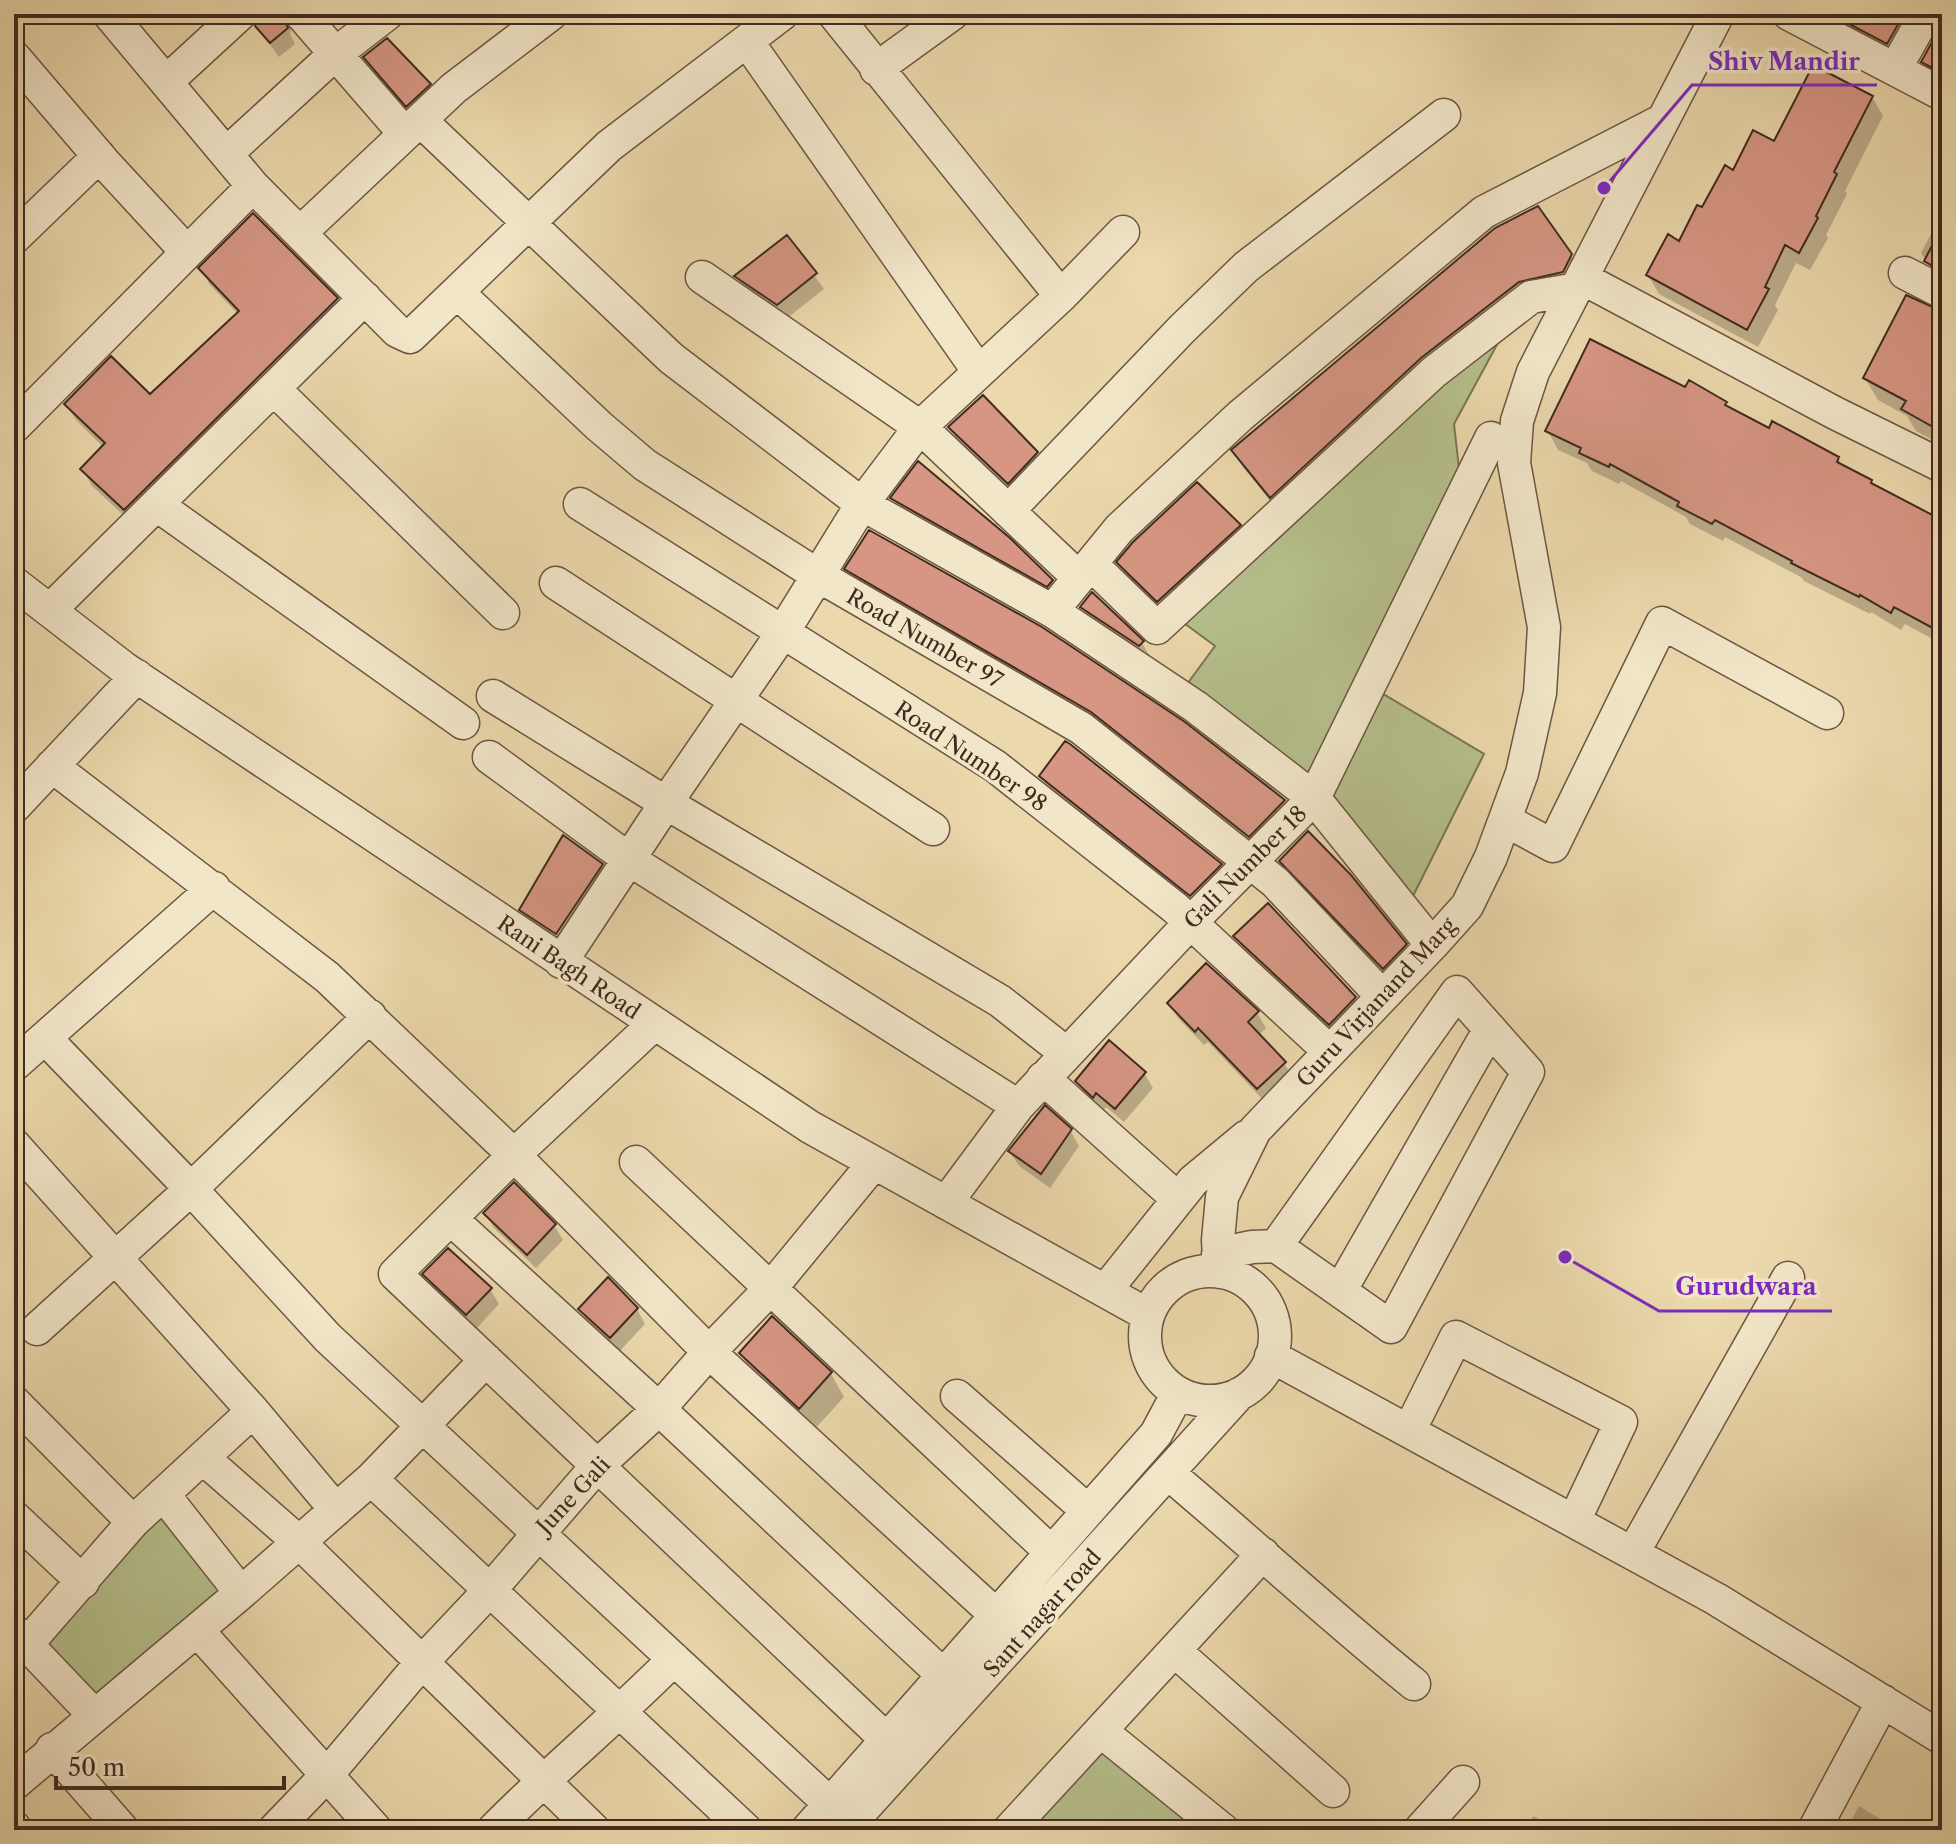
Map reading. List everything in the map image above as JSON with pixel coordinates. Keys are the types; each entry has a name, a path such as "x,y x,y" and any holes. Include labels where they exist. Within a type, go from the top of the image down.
{"street":[{"path":"109,14 253,186 397,331 410,337 609,146 782,14"},
{"path":"166,82 240,14"},
{"path":"301,14 334,55 413,127 527,223 671,358 862,504 1052,611 1196,707 1314,798 1432,945"},
{"path":"226,154 334,55 387,14"},
{"path":"300,233 454,88 551,14"},
{"path":"834,14 1061,296"},
{"path":"876,69 952,14"},
{"name":"Guru Virjanand Marg","path":"1105,1291 1193,1181 1255,1130 1467,906 1491,857 1522,773 1540,693 1544,627 1514,463 1517,421 1533,372 1718,14"},
{"path":"1789,14 1942,94"},
{"path":"1895,69 1926,14"},
{"path":"747,41 979,372"},
{"path":"19,73 187,252"},
{"path":"1008,511 1182,329 1246,267 1444,115"},
{"path":"1052,611 1119,529 1240,416 1484,212 1663,120"},
{"path":"14,238 99,156"},
{"path":"14,427 253,186"},
{"path":"561,962 783,632 862,504 920,427 1061,296 1123,232"},
{"path":"1905,273 1942,292"},
{"path":"702,277 920,427 1008,511 1157,628 1434,372 1531,297 1579,284 1942,466"},
{"name":"Road Number 97","path":"457,292 599,426 645,465 819,576 1081,728 1275,882 1382,996"},
{"path":"50,610 365,298"},
{"path":"274,389 503,613"},
{"name":"Gali Number 18","path":"946,1203 1018,1106 1043,1078 1314,798 1491,438"},
{"name":"Road Number 98","path":"580,504 995,766 1191,922 1329,1051"},
{"path":"157,505 463,723"},
{"name":"Rani Bagh Road","path":"14,583 137,676 810,1127 1148,1315"},
{"path":"556,583 933,829"},
{"path":"1505,820 1553,846 1662,623 1827,713"},
{"path":"14,807 137,676"},
{"path":"493,696 666,803 1000,1001 1066,1053"},
{"path":"489,757 630,860 1018,1106"},
{"path":"52,766 327,977 514,1155 709,1352 996,1615"},
{"path":"14,1065 214,888"},
{"path":"1219,1263 1253,1286 1268,1306 1274,1327 1271,1356 1261,1376 1239,1394 1217,1401 1202,1401 1178,1393 1162,1381 1151,1365 1144,1340 1148,1315 1158,1296 1181,1277 1203,1271 1219,1263 1252,1247 1276,1246 1391,1327 1528,1072 1457,992 1276,1246"},
{"path":"37,1329 191,1189 370,1016"},
{"path":"654,1024 514,1155 395,1274 887,1740"},
{"path":"1340,1291 1490,1029"},
{"path":"45,1038 191,1189 328,1338 674,1659 825,1823"},
{"path":"1043,1078 1178,1199"},
{"name":"Guru Virjanand Marg","path":"1219,1263 1222,1197 1255,1130"},
{"path":"14,1145 253,1411 336,1510"},
{"path":"636,1162 1051,1552"},
{"name":"June Gali","path":"274,1830 326,1776 422,1662 490,1590 597,1466 659,1409 771,1288 874,1163"},
{"path":"451,1219 943,1675"},
{"path":"1633,1553 1788,1278"},
{"path":"1409,1431 1456,1337 1621,1422 1574,1521"},
{"path":"1271,1356 1716,1599 1942,1738"},
{"path":"14,1784 300,1543 371,1479 486,1360"},
{"name":"Sant nagar road","path":"825,1823 887,1740 1156,1434 1178,1393"},
{"name":"Sant nagar road","path":"825,1823 1168,1473 1239,1394"},
{"path":"957,1396 1088,1511"},
{"path":"14,1402 133,1522"},
{"path":"94,1715 20,1637 83,1582 133,1522 253,1411"},
{"path":"203,1458 300,1543 594,1830"},
{"path":"1168,1473 1414,1684"},
{"path":"371,1479 746,1830"},
{"path":"163,1494 241,1593"},
{"path":"14,1517 83,1582"},
{"path":"1009,1830 1263,1554"},
{"path":"197,1630 376,1830"},
{"path":"1175,1651 1333,1791"},
{"path":"493,1830 543,1780 621,1713 674,1659"},
{"path":"1814,1830 1883,1701"},
{"path":"1102,1732 1223,1830"},
{"path":"52,1749 123,1830"},
{"path":"1420,1830 1463,1782"}],"green space":[{"path":"1513,315 1454,424 1463,504 1370,686 1484,754 1406,910 1185,687 1215,646 1173,615"},
{"path":"163,1504 233,1594 98,1709 35,1641"},
{"path":"1103,1745 1200,1830 1030,1830"}],"building":[{"path":"258,14 282,14 288,28 270,43 255,26"},
{"path":"1830,14 1904,14 1887,44"},
{"path":"1942,24 1942,73 1921,62"},
{"path":"387,38 431,84 406,107 363,57"},
{"path":"1813,65 1873,96 1834,172 1837,174 1816,216 1818,218 1799,253 1785,245 1765,287 1769,289 1747,330 1646,275 1668,234 1679,241 1697,205 1702,207 1725,165 1733,170 1753,130 1774,141"},
{"path":"1538,206 1572,254 1563,272 1519,282 1421,358 1270,498 1231,450 1495,228"},
{"path":"253,213 338,298 124,510 80,469 105,443 64,404 111,356 150,394 239,311 198,268"},
{"path":"1942,227 1942,271 1924,261"},
{"path":"787,235 817,273 777,305 734,276"},
{"path":"1906,295 1942,311 1942,432 1901,409 1906,401 1863,378"},
{"path":"1590,339 1685,387 1689,380 1727,402 1725,405 1769,428 1772,421 1839,457 1837,462 1872,480 1871,483 1942,520 1942,633 1894,607 1891,613 1791,563 1715,520 1712,524 1677,506 1679,502 1610,464 1609,467 1579,453 1581,448 1545,431"},
{"path":"983,395 1038,452 1008,484 948,427"},
{"path":"918,461 1010,538 1053,580 1047,587 890,498"},
{"path":"1197,482 1241,525 1157,602 1116,562"},
{"path":"869,530 1042,627 1185,722 1285,800 1249,837 1091,712 844,569"},
{"path":"1092,592 1144,641 1139,646 1080,607"},
{"path":"1065,741 1222,864 1190,896 1039,776"},
{"path":"1308,831 1351,875 1407,944 1383,969 1279,861"},
{"path":"563,835 603,864 556,934 519,910"},
{"path":"1268,903 1356,997 1329,1025 1233,936"},
{"path":"1206,963 1259,1011 1248,1022 1286,1062 1257,1089 1198,1028 1195,1032 1167,1003"},
{"path":"1109,1040 1146,1072 1115,1109 1096,1093 1093,1098 1075,1081"},
{"path":"1045,1105 1072,1129 1041,1174 1008,1151"},
{"path":"514,1182 556,1224 527,1255 483,1213"},
{"path":"448,1248 492,1288 466,1315 422,1274"},
{"path":"608,1277 638,1308 610,1338 578,1309"},
{"path":"772,1316 832,1372 799,1409 739,1353"}],"place":[{"name":"Shiv Mandir","path":"1604,188"},
{"name":"Gurudwara","path":"1565,1257"}]}
